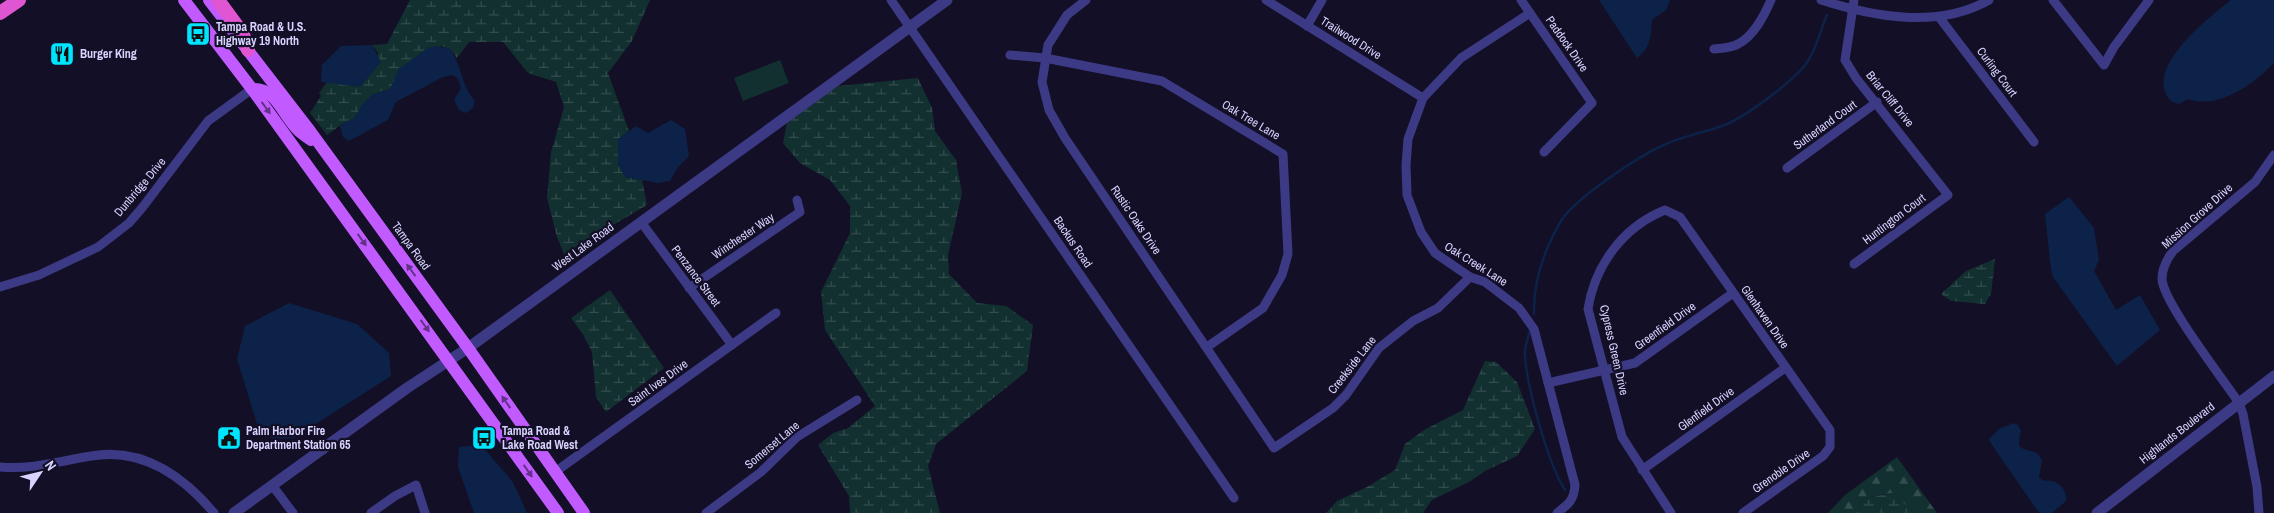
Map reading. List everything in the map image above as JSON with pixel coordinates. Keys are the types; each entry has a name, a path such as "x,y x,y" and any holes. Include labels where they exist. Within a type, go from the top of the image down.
{"highway":[{"path":"0,13 19,0"},
{"path":"218,0 243,34 248,50"}],"main road":[{"path":"184,0 252,89 558,513"},
{"name":"Tampa Road","path":"209,0 324,151 468,348 584,513"},
{"path":"252,89 260,88 273,97 298,130 324,151"}],"street":[{"name":"Backus Road","path":"891,0 1234,498"},
{"name":"West Lake Road","path":"234,513 468,348 947,0"},
{"name":"Rustic Oaks Drive","path":"1086,0 1067,15 1051,37 1042,82 1049,110 1070,146 1274,448"},
{"name":"Trailwood Drive","path":"1266,0 1423,98"},
{"path":"1307,26 1322,0"},
{"name":"Paddock Drive","path":"1521,0 1592,103 1544,152"},
{"path":"1714,50 1737,45 1752,33 1771,0"},
{"path":"1820,0 1853,4 1903,18 1939,17 1974,8 1989,0"},
{"path":"2052,0 2104,65 2114,47 2149,0"},
{"name":"Briar Cliff Drive","path":"1853,4 1845,60 1856,78 1877,102 1948,195"},
{"name":"Oak Creek Lane","path":"1530,13 1461,58 1423,98 1408,139 1407,194 1421,232 1434,253 1470,277 1485,282 1519,308 1534,329 1576,485 1574,498 1570,504 1557,513"},
{"name":"Curling Court","path":"1939,17 2034,142"},
{"path":"1010,55 1046,58"},
{"name":"Oak Tree Lane","path":"1046,58 1162,81 1283,154 1288,254 1282,275 1263,308 1207,347"},
{"name":"Dunbridge Drive","path":"0,287 39,275 98,247 142,208 208,121 252,89"},
{"name":"Sutherland Court","path":"1787,168 1877,102"},
{"name":"Mission Grove Drive","path":"2239,403 2169,300 2163,284 2163,272 2174,251 2254,182 2274,155"},
{"name":"Huntington Court","path":"1854,264 1948,195"},
{"name":"Winchester Way","path":"690,288 800,212 797,200"},
{"name":"Glenhaven Drive","path":"1665,210 1680,217 1830,430 1830,447"},
{"name":"Cypress Green Drive","path":"1665,210 1654,215 1623,237 1610,252 1591,291 1588,309 1622,436 1670,513"},
{"name":"Penzance Street","path":"641,222 732,345"},
{"name":"Creekside Lane","path":"1274,448 1333,408 1346,395 1379,348 1414,321 1438,308 1470,277"},
{"name":"Greenfield Drive","path":"1548,382 1635,363 1733,292"},
{"name":"Saint Ives Drive","path":"555,472 776,313"},
{"name":"Glenfield Drive","path":"1642,470 1785,368"},
{"name":"Highlands Boulevard","path":"2097,513 2274,376"},
{"name":"Somerset Lane","path":"706,513 761,472 797,437 857,400"},
{"path":"2239,403 2258,487 2259,513"},
{"name":"Grenoble Drive","path":"1742,513 1823,456 1830,447"},
{"path":"0,467 20,469 101,455 136,457 178,476 197,492 214,513"},
{"path":"272,485 293,513"},
{"path":"371,513 395,496 416,485 425,513"}],"green space":[{"path":"410,0 650,0 632,41 608,73 629,131 618,139 625,177 642,180 647,205 564,254 557,237 547,198 551,152 564,107 556,82 528,73 503,42 469,42 457,58 450,49 441,46 394,82 390,90 377,93 368,99 354,119 345,122 327,135 310,113 321,96 319,93 327,82 355,80 369,74 373,70 378,53 372,45 387,44"},
{"path":"780,60 789,83 743,101 734,78"},
{"path":"918,78 932,108 935,131 956,160 962,193 948,255 949,274 977,303 1006,306 1033,325 1027,371 936,444 928,466 940,513 850,513 849,496 818,445 833,433 848,428 875,406 825,330 821,292 850,233 850,206 830,180 800,163 783,143 787,123 838,86"},
{"path":"1995,259 1991,294 1985,304 1951,301 1941,294 1966,271"},
{"path":"610,290 664,368 606,412 596,397 592,352 584,336 571,318"},
{"path":"1485,361 1496,362 1517,382 1535,429 1517,456 1432,500 1423,513 1326,513 1337,501 1367,487 1395,470 1405,444 1424,430 1463,410"},
{"path":"1897,457 1937,513 1913,513 1893,493 1863,498 1856,513 1828,513 1845,495"},
{"path":"1894,493 1913,513 1856,513 1863,498"}],"water":[{"path":"1599,0 1670,1 1666,10 1652,20 1648,46 1637,58"},
{"path":"2231,0 2274,0 2274,63 2246,87 2223,98 2211,101 2188,99 2179,104 2172,102 2164,89 2164,76 2171,61 2194,32"},
{"path":"372,45 381,62 360,87 321,82 322,65 341,46"},
{"path":"436,46 450,49 454,55 467,89 475,101 473,108 466,113 459,110 454,100 461,88 458,79 453,75 443,77 396,102 388,120 349,141 343,137 340,126 354,119 368,98 377,93 390,90 398,70 428,48"},
{"path":"671,120 685,129 689,156 678,167 670,181 658,183 625,177 618,164 618,139 636,126 648,133"},
{"path":"2069,197 2094,228 2099,260 2094,271 2116,310 2140,295 2160,330 2117,366 2053,277 2051,270 2045,214"},
{"path":"289,303 357,324 389,353 391,376 294,438 273,439 257,424 237,359 245,326"},
{"path":"2013,423 2018,425 2021,431 2019,445 2023,449 2037,453 2042,460 2039,477 2044,481 2057,483 2065,492 2066,501 2052,513 2040,513 2037,510 1990,442 1989,439 1999,429"},
{"path":"481,445 513,482 527,513 474,513 458,467 459,447"}],"waterway":[{"path":"1534,314 1535,289 1541,266 1555,232 1568,212 1608,179 1653,150 1678,139 1731,122 1767,99 1806,64 1816,46 1827,15"},
{"path":"1530,330 1525,353 1530,386 1545,444 1558,478 1565,490"}],"place":[{"name":"Tampa Road & U.S. Highway 19 North","path":"198,34"},
{"name":"Burger King","path":"62,54"},
{"name":"Palm Harbor Fire Department Station 65","path":"229,438"},
{"name":"Tampa Road & Lake Road West","path":"484,438"}]}
